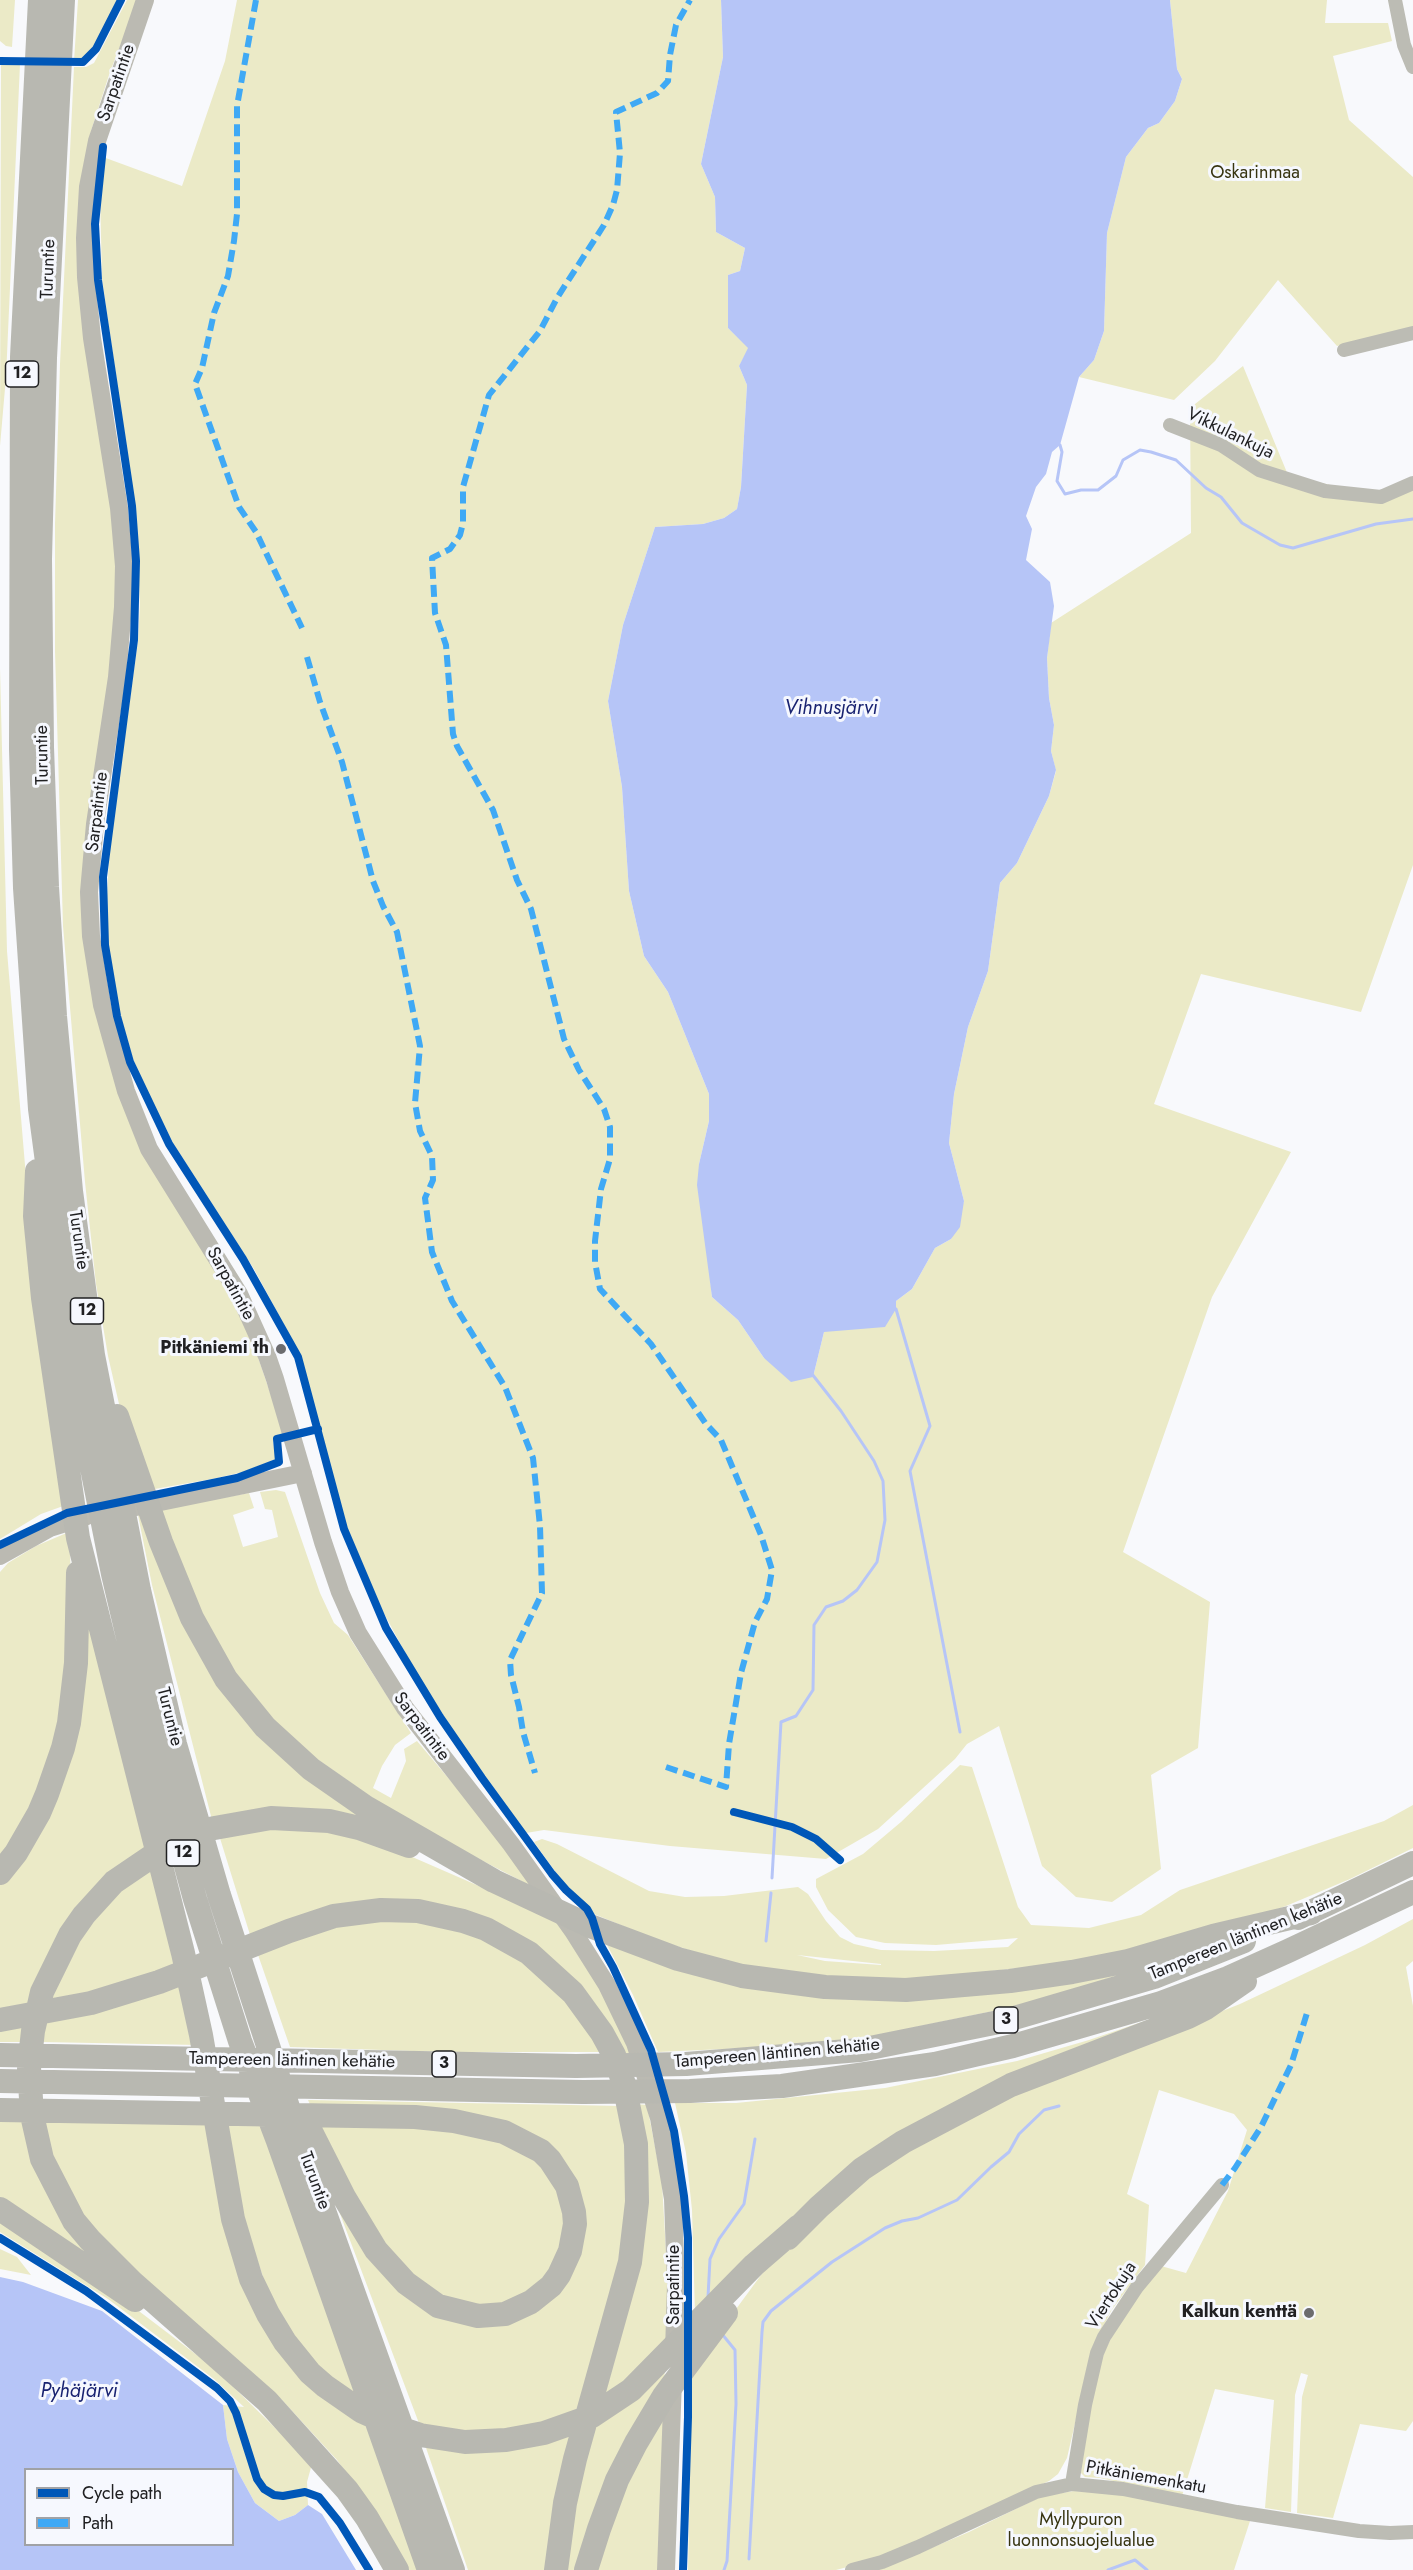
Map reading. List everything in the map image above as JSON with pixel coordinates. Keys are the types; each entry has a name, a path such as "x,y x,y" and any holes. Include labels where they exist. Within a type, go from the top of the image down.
{"highway":[{"name":"Turuntie","path":"40,0 22,357 21,749 25,865 40,1109 89,1453 113,1574 155,1752 195,1899 240,2042 278,2141 429,2570"},
{"name":"Turuntie","path":"63,0 45,358 40,559 42,747 55,1016 71,1191 93,1355 118,1494 175,1744 264,2038 453,2570"},
{"path":"40,1109 36,1241 50,1356 78,1538 183,1953 217,2122 233,2218 243,2258 260,2300 276,2329 310,2373 345,2401 380,2421 420,2435 441,2439 482,2443 559,2430 608,2406 631,2390 799,2226 862,2169 903,2142 1011,2085 1206,2008 1288,1951"},
{"path":"93,1355 168,1561 192,1618 226,1679 244,1702 290,1752 338,1789 494,1881 568,1916 678,1959 742,1976 825,1987 906,1990 1010,1981 1072,1972 1128,1961 1213,1936 1311,1913"},
{"path":"0,1873 28,1833 48,1794 69,1723 78,1632 78,1538"},
{"path":"182,2328 169,2313 111,2262 74,2221 42,2159 29,2093 33,2031 42,1992 84,1915 114,1882 166,1846 228,1824 271,1818 329,1821 388,1838 466,1872 494,1881"},
{"name":"Tampereen läntinen kehätie","path":"0,2055 576,2066 686,2064 860,2050 1004,2021 1154,1977 1311,1913 1413,1863"},
{"name":"Tampereen läntinen kehätie","path":"0,2081 583,2092 690,2091 782,2086 840,2079 935,2064 1002,2049 1161,2003 1228,1978 1413,1892"},
{"path":"8,2019 91,2003 159,1982 270,1938 334,1916 357,1912 418,1911 463,1921 512,1943 549,1970 587,2010 614,2055 631,2111 636,2144 637,2202 635,2230 622,2290 572,2470 556,2570"},
{"path":"0,2110 59,2110 186,2113 335,2115 415,2117 483,2126 504,2132 541,2151 567,2186 574,2212 574,2237 565,2264 551,2286 519,2310 505,2314 478,2316 438,2306 406,2283 376,2250 344,2197 264,2038"},
{"path":"0,2209 101,2278 182,2328 267,2400 317,2456 367,2518 397,2570"},
{"path":"586,2570 617,2480 636,2443 664,2396 757,2267"}],"main road":[{"name":"Sarpatintie","path":"145,0 97,141 88,187 85,238 92,338 119,508 124,566 117,677 90,868 91,936 96,975 108,1034 137,1124 149,1149 239,1294 275,1379 322,1542 358,1633 405,1708 511,1845 573,1931 621,2012 647,2078 667,2160 675,2239 672,2420 666,2570"},
{"path":"0,1556 50,1528 69,1521 303,1473"}],"street":[{"path":"1395,0 1404,45 1413,68"},
{"path":"1344,350 1413,333"},
{"name":"Vikkulankuja","path":"1170,425 1221,446 1258,470 1325,491 1381,497 1413,483"},
{"name":"Viertokuja","path":"1072,2484 1074,2457 1085,2405 1097,2353 1104,2337 1143,2279 1222,2185"},
{"name":"Pitkäniemenkatu","path":"852,2570 882,2562 918,2547 1036,2492 1072,2484 1123,2489 1237,2512 1359,2531 1390,2534 1413,2532"}],"green space":[{"path":"0,0 15,0 12,47 0,41"},
{"path":"78,0 118,0 93,49 85,57 74,61"},
{"path":"127,0 138,0 110,72 91,131 82,188 119,593 87,854 117,1077 249,1331 284,1433 275,1437 273,1442 276,1459 243,1472 149,1490 119,1404 96,1284 63,926 55,651 55,524 60,364 74,67 86,67 94,63"},
{"path":"237,0 721,0 723,57 701,164 715,197 716,232 745,248 740,271 728,275 728,328 749,348 739,366 747,385 741,487 737,509 724,518 703,524 655,527 623,625 608,701 622,787 629,891 644,956 668,992 709,1094 709,1121 699,1164 712,1297 738,1320 764,1358 813,1377 824,1332 896,1301 912,1289 935,1248 951,1239 964,1201 949,1143 954,1094 968,1027 988,971 1000,883 1017,863 1049,796 1056,771 1051,751 1054,725 1049,698 1047,658 1051,623 1191,533 1190,408 1243,366 1288,475 1381,497 1413,483 1413,865 1361,1012 1201,974 1154,1104 1291,1152 1212,1297 1123,1552 1210,1602 1198,1748 1151,1775 1161,1869 1112,1902 1076,1897 1042,1866 999,1726 967,1744 955,1759 878,1829 826,1859 670,1846 544,1830 526,1833 461,1742 417,1675 371,1589 347,1528 301,1356 254,1269 173,1143 144,1085 133,1059 120,1014 108,945 106,913 110,842 138,641 140,605 135,506 102,279 100,193 103,157 182,186 225,61"},
{"name":"Oskarinmaa","path":"1170,0 1327,0 1325,23 1388,23 1392,41 1333,56 1349,120 1413,177 1413,329 1337,346 1278,280 1215,361 1174,400 1079,377 1094,360 1104,331 1107,233 1126,157 1148,128 1159,123 1175,101 1182,79 1177,69"},
{"path":"1,64 20,64 6,377 0,446"},
{"path":"0,668 7,951 26,1177 66,1505 41,1514 0,1539"},
{"path":"276,1490 285,1492 320,1593 334,1623 348,1635 411,1733 395,1745 382,1766 373,1788 391,1798 406,1761 404,1749 417,1741 488,1825 531,1886 404,1820 297,1745 245,1688 204,1622 157,1510 249,1493 254,1508 233,1515 243,1547 278,1537 272,1510 265,1509 260,1492"},
{"path":"147,1513 223,1681 358,1810 356,1816 212,1820 152,1585 138,1515"},
{"path":"69,1532 72,1600 70,1665 51,1770 0,1861 0,1572 8,1563 36,1546"},
{"path":"85,1578 151,1848 116,1872 32,2007 0,2012 0,1885 23,1856 53,1804"},
{"path":"960,1765 972,1767 1018,1907 1031,1925 1089,1928 1141,1915 1180,1890 1384,1821 1413,1805 1413,1848 1350,1879 1286,1906 1232,1925 1116,1958 929,1984 759,1973 652,1938 594,1914 562,1881 534,1842 542,1839 557,1844 649,1891 685,1897 724,1896 798,1887 808,1894 840,1937 854,1944 881,1950 934,1951 1008,1947 1018,1938 936,1945 885,1943 856,1937 828,1910 816,1887 816,1879 863,1854 901,1822","holes":["797,1955 881,1964 825,1961"]},
{"path":"288,1826 371,1839 557,1920 595,1980 631,2053 617,2053 585,1999 436,1909 251,1938 219,1835"},
{"path":"155,1864 182,1967 48,2004 71,1949 125,1884"},
{"path":"360,1919 452,1924 514,1952 568,1998 603,2052 444,2052 290,2047 257,1952"},
{"path":"1413,1919 1413,1961 1406,1967 1413,2006 1413,2421 1406,2431 1360,2424 1333,2518 1297,2513 1302,2397 1308,2375 1301,2373 1295,2395 1291,2512 1265,2508 1274,2400 1215,2389 1182,2496 1100,2478 1085,2477 1079,2471 1079,2460 1102,2357 1119,2321 1161,2266 1186,2273 1228,2191 1247,2130 1234,2114 1159,2090 1127,2194 1149,2205 1145,2265 1111,2311 1092,2350 1067,2458 1058,2474 1049,2481 881,2558 836,2570 688,2570 692,2369 764,2271 823,2209 963,2114 1240,2004 1365,1945"},
{"path":"604,1939 803,1991 1199,1949 1032,2003 873,2036 791,2046 658,2052 633,1995"},
{"path":"186,1981 198,2045 41,2042 45,2019"},
{"path":"1203,2001 945,2107 695,2314 692,2210 686,2153 675,2103 736,2103 885,2088 1017,2061 1089,2040"},
{"path":"29,2025 25,2042 0,2042 0,2028"},
{"path":"308,2100 622,2106 629,2226 578,2414 486,2435 420,2426 322,2166 389,2275 492,2325 574,2266 550,2148 311,2107"},
{"path":"635,2104 647,2105 662,2183 668,2286 667,2345 596,2406 628,2296"},
{"path":"0,2116 29,2118 105,2264 0,2203"},
{"path":"41,2117 213,2120 254,2304 365,2420 417,2570 408,2570 382,2524 337,2460 282,2400 158,2293 90,2227 58,2174"},
{"path":"226,2121 260,2121 357,2400 296,2346 270,2298 242,2214"},
{"path":"318,2122 447,2127 486,2134 544,2163 560,2187 568,2239 548,2280 500,2307 453,2304 404,2270 363,2212"},
{"path":"0,2216 119,2296 214,2368 312,2464 307,2482 308,2505 295,2515 279,2521 255,2503 238,2472 227,2439 223,2405 244,2407 214,2379 108,2299 0,2232"},
{"path":"0,2249 17,2257 31,2275 0,2269"},
{"path":"665,2368 664,2384 577,2570 562,2570 590,2424"},
{"path":"665,2408 659,2570 593,2570 604,2533"},
{"path":"575,2432 550,2570 468,2570 424,2442"},
{"name":"Myllypuron luonnonsuojelualue","path":"1074,2491 1114,2493 1250,2521 1234,2570 873,2570 886,2567 969,2532 1042,2496"}],"water":[{"name":"Vihnusjärvi","path":"721,0 1170,0 1177,69 1182,79 1175,101 1159,123 1148,128 1126,157 1107,233 1104,331 1094,360 1079,377 1060,445 1052,452 1046,474 1036,487 1026,516 1032,529 1026,560 1050,582 1054,606 1047,658 1049,698 1054,725 1051,751 1056,770 1049,796 1017,863 1000,883 988,971 968,1027 954,1094 949,1143 964,1201 960,1227 951,1239 935,1248 912,1289 896,1301 896,1309 885,1327 824,1332 813,1377 791,1382 764,1358 738,1320 712,1297 697,1185 699,1164 709,1121 709,1094 668,992 644,956 629,891 622,787 608,701 623,625 655,527 703,524 724,518 737,509 741,487 747,385 739,366 748,348 728,328 728,275 740,271 745,248 716,232 715,197 701,164 723,57"},
{"name":"Pyhäjärvi","path":"0,2277 23,2282 102,2311 223,2405 227,2439 238,2472 255,2503 279,2521 295,2515 308,2505 322,2514 356,2570 0,2570"}],"waterway":[{"path":"1060,445 1062,452 1057,481 1065,494 1081,490 1098,490 1116,476 1123,460 1140,450 1151,452 1176,460 1206,488 1221,497 1242,523 1280,545 1293,548 1376,524 1413,519"},
{"path":"896,1309 930,1426 910,1471 960,1732"},
{"path":"772,1878 781,1722 796,1716 813,1690 814,1625 826,1607 843,1601 857,1590 877,1562 885,1520 883,1481 874,1461 841,1411 812,1374"},
{"path":"766,1941 771,1893"},
{"path":"749,2559 763,2322 771,2311 832,2262 885,2228 918,2218 957,2200 1009,2152 1019,2134 1044,2110 1059,2106"},
{"path":"708,2297 710,2259 719,2239 744,2204 755,2139"},
{"path":"722,2334 735,2350 736,2404 727,2561 724,2570"},
{"path":"1108,2570 1135,2560 1147,2570"}],"marked path":[{"path":"256,0 237,106 237,214 234,241 228,276 214,313 202,368 195,384 239,507 256,532 302,628"},
{"path":"666,1767 726,1787 729,1744 741,1673 755,1622 767,1599 772,1570 761,1535 721,1440 706,1424 651,1344 600,1289 595,1262 595,1241 601,1189 610,1159 610,1127 604,1109 579,1070 564,1039 531,909 517,880 493,810 457,746 453,734 446,645 435,613 432,558 450,549 460,535 463,523 463,487 489,395 540,331 557,298 604,225 613,205 617,190 620,153 616,112 657,93 668,81 676,25 690,0"},
{"path":"307,657 320,702 342,762 373,881 397,932 420,1046 415,1103 420,1131 432,1156 433,1180 425,1198 432,1252 452,1301 505,1387 533,1458 540,1526 542,1593 510,1660 523,1732 535,1773"},
{"path":"1222,2185 1261,2127 1291,2065 1307,2013"}],"cycle path":[{"path":"0,61 83,62 96,49 121,0"},
{"path":"103,147 95,224 98,280 132,506 136,561 134,640 103,877 105,945 117,1016 130,1062 169,1144 243,1259 298,1357 344,1529 386,1628 440,1717 482,1778 552,1874 587,1909 600,1944 651,2050 674,2131 688,2238 688,2417 683,2570"},
{"path":"0,1545 67,1513 237,1478 279,1462 277,1439 318,1429"},
{"path":"734,1812 792,1827 816,1839 840,1860"},
{"path":"0,2238 86,2291 217,2388 230,2401 236,2413 257,2479 264,2489 274,2495 283,2496 305,2492 319,2497 340,2523 369,2570"}],"place":[{"name":"Pitkäniemi th","path":"281,1349"},
{"name":"Kalkun kenttä","path":"1309,2313"}]}
